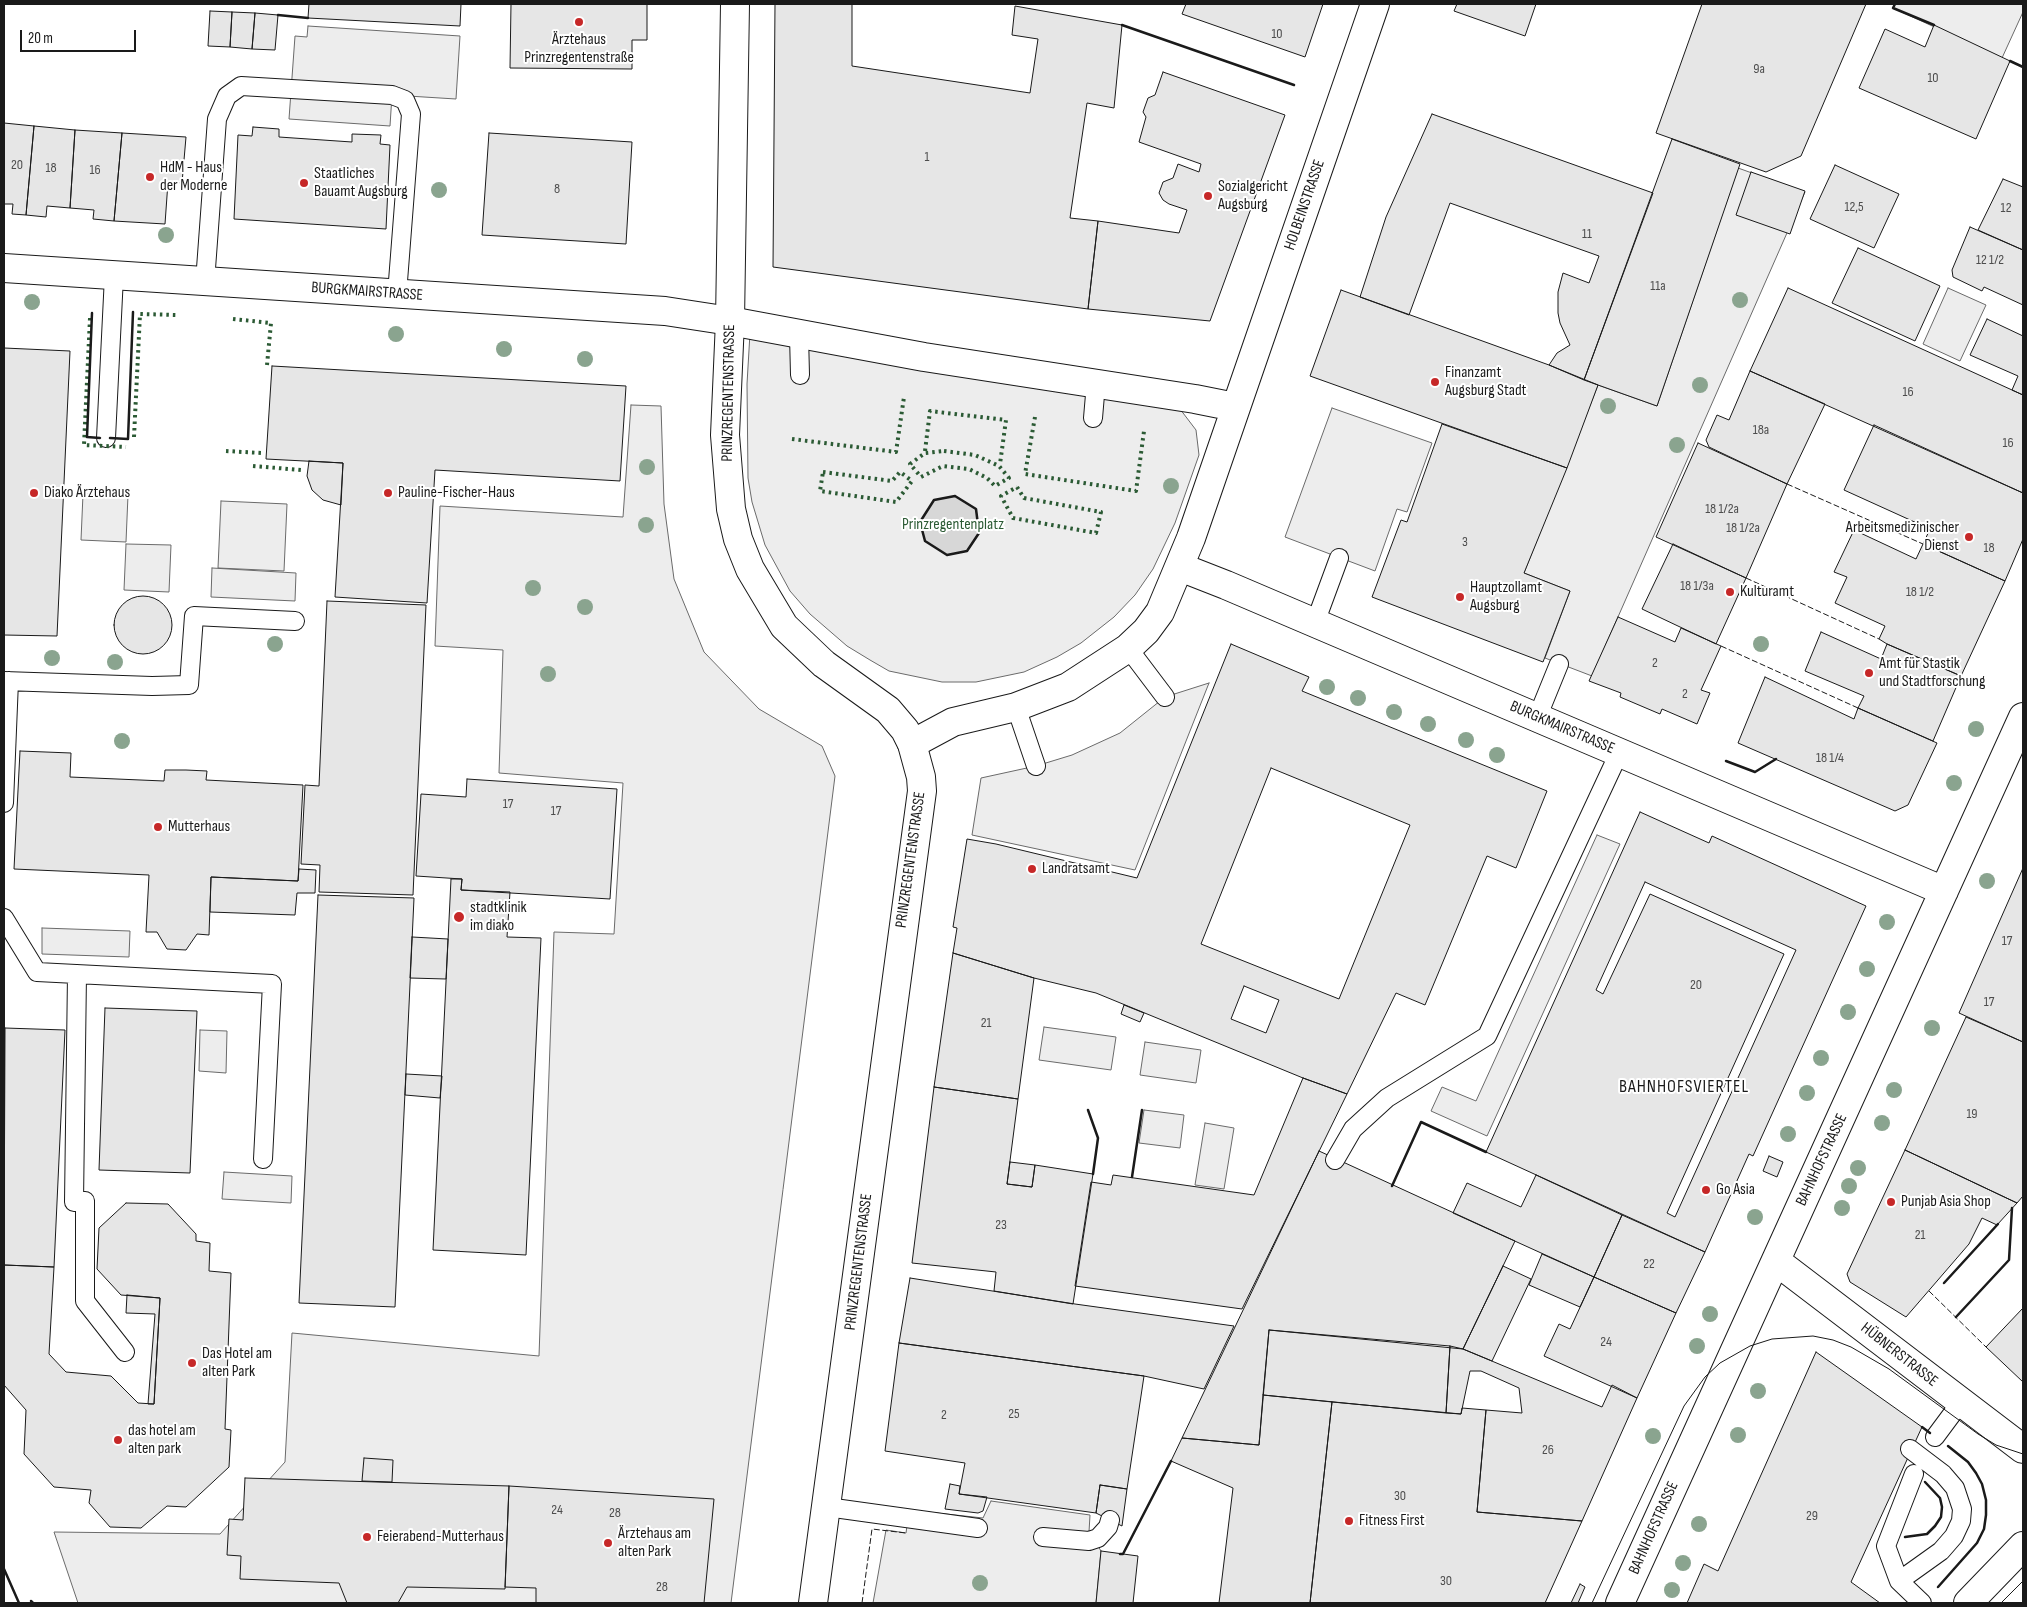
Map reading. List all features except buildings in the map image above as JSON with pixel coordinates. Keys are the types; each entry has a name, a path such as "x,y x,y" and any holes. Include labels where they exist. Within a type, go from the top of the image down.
{"street":[{"name":"PRINZREGENTENSTRASSE","path":"735,4 730,321 725,435 731,509 738,539 750,569 784,626 824,664 888,710 905,730 912,744 921,777 922,791 897,963 813,1603"},
{"name":"HOLBEINSTRASSE","path":"1235,407 1375,4"},
{"name":"BURGKMAIRSTRASSE","path":"4,268 665,311 730,321"},
{"path":"730,321 924,357 1096,383 1235,407 1180,567 1160,612 1146,631 1128,648 1068,687 1016,707 953,722 912,744"},
{"name":"BURGKMAIRSTRASSE","path":"1180,567 1944,891"},
{"name":"BAHNHOFSTRASSE","path":"1620,1603 2023,716"},
{"name":"HÜBNERSTRASSE","path":"1776,1261 2023,1449"},
{"path":"1968,1603 2023,1546"}],"lane":[{"path":"205,282 217,119 227,96 241,86 392,95 405,100 411,114 398,294"},
{"path":"106,438 114,276"},
{"path":"799,334 800,375"},
{"path":"1093,418 1096,383"},
{"path":"1315,623 1339,558"},
{"path":"4,803 6,681 152,686 189,685 194,616 295,621"},
{"path":"1128,648 1165,698"},
{"path":"1537,718 1559,664"},
{"path":"1016,707 1036,766"},
{"path":"1336,1160 1353,1128 1387,1098 1487,1036 1619,752"},
{"path":"4,918 37,972 272,984 263,1159"},
{"path":"77,974 74,1202 85,1201 85,1301 125,1352"},
{"path":"1935,1437 1961,1402"},
{"path":"1899,1581 1941,1551 1954,1536 1961,1521 1962,1509 1955,1488 1943,1474 1910,1449"},
{"path":"1914,1474 1886,1546 1899,1581 1922,1603"},
{"path":"827,1507 978,1528"},
{"path":"1043,1537 1089,1541 1098,1538 1108,1527 1110,1520"}],"shaded area":[{"path":"1895,4 2023,4 2023,12 2002,58 1893,8"},
{"path":"308,26 460,36 456,99 392,95 390,126 289,119 295,36 307,37"},
{"path":"1738,168 1805,192 1592,676 1545,658 1570,591 1524,573 1598,385 1657,406"},
{"path":"1948,288 1986,305 1960,361 1923,344"},
{"name":"Prinzregentenplatz","path":"750,333 1180,409 1196,430 1199,455 1175,523 1153,569 1135,595 1114,617 1081,643 1057,657 1024,672 976,682 942,682 889,671 870,660 847,646 810,614 790,591 765,545 752,502 748,478 747,384"},
{"path":"631,405 661,406 664,504 674,579 704,652 759,709 822,746 835,776 731,1603 78,1603 54,1532 220,1534 285,1462 292,1333 539,1356 554,932 614,934 623,783 499,773 503,650 435,646 440,506 623,517"},
{"path":"1332,408 1432,443 1407,512 1397,509 1375,571 1285,537"},
{"path":"83,494 128,495 126,542 81,540"},
{"path":"955,496 976,509 979,533 967,551 947,555 925,541 920,522 934,500"},
{"path":"221,501 287,504 284,571 218,568"},
{"path":"126,544 171,545 169,592 124,590"},
{"path":"212,568 296,573 295,601 211,597"},
{"path":"1209,683 1135,870 972,835 981,778 1036,766 1072,755 1120,733 1165,697"},
{"path":"1597,835 1620,844 1487,1136 1431,1111 1442,1087 1476,1101"},
{"path":"42,928 130,931 129,957 42,954"},
{"path":"1044,1027 1116,1037 1111,1070 1039,1060"},
{"path":"200,1030 227,1031 226,1073 199,1071"},
{"path":"1145,1042 1201,1050 1196,1083 1140,1075"},
{"path":"1144,1110 1184,1115 1180,1148 1139,1143"},
{"path":"1205,1123 1234,1128 1224,1189 1195,1185"},
{"path":"224,1172 292,1176 291,1203 222,1199"},
{"path":"991,1501 1090,1515 1089,1532 1101,1551 1096,1603 873,1603 886,1530 906,1533 909,1510 983,1518"}],"tram line":[{"path":"1592,1603 1684,1406 1705,1377 1720,1363 1750,1346 1772,1339 1813,1336 1833,1340 1851,1347 1889,1369 1978,1434 1996,1445 2023,1454"},
{"path":"2001,1603 2023,1581"}],"hedge":[{"path":"134,437 140,314 177,315"},
{"path":"90,318 84,445 126,447"},
{"path":"233,319 271,323 267,365"},
{"path":"792,439 896,452 904,397"},
{"path":"925,451 930,411 1006,420 1000,464"},
{"path":"1035,417 1025,474 1136,491 1144,431"},
{"path":"226,451 261,453"},
{"path":"944,451 975,455 999,466 1009,478 995,486 987,478 969,469 943,466 921,477 910,464 925,453 944,451"},
{"path":"253,466 301,470"},
{"path":"823,472 892,481 900,472 912,481 896,502 820,491 823,472"},
{"path":"1017,487 1024,498 1101,512 1096,533 1013,518 1001,496 1017,487"}],"fence":[{"path":"1787,484 1923,544"},
{"path":"1746,578 1879,639"},
{"path":"1721,646 1858,708"},
{"path":"1929,1291 1986,1347"},
{"path":"862,1603 872,1529 906,1533"}],"wall":[{"path":"1895,4 1893,8 1934,25"},
{"path":"278,15 308,18"},
{"path":"1122,25 1294,85"},
{"path":"2010,61 2023,67"},
{"path":"110,438 128,439 133,312"},
{"path":"92,313 87,437 100,438"},
{"path":"955,496 976,509 979,533 967,551 947,555 925,541 920,522 934,500 955,496"},
{"path":"951,521 955,525 951,529 947,525 951,521"},
{"path":"1726,761 1755,772 1776,759"},
{"path":"1088,1110 1098,1138 1093,1174"},
{"path":"1132,1177 1142,1110"},
{"path":"1392,1186 1421,1122 1486,1152"},
{"path":"1956,1317 2009,1260 2012,1208"},
{"path":"1944,1283 1998,1224"},
{"path":"1922,1427 1930,1433"},
{"path":"1938,1587 1977,1543 1984,1529 1986,1515 1986,1500 1982,1484 1976,1473 1968,1462 1948,1446"},
{"path":"1120,1554 1123,1554 1171,1461"},
{"path":"1905,1537 1927,1534 1941,1517 1942,1507 1940,1498 1925,1482"},
{"path":"4,1569 19,1603"}],"place":[{"name":"Ärztehaus Prinzregentenstraße","path":"579,22"},
{"name":"HdM - Haus der Moderne","path":"150,177"},
{"name":"Staatliches Bauamt Augsburg","path":"304,183"},
{"name":"Sozialgericht Augsburg","path":"1208,196"},
{"name":"Finanzamt Augsburg Stadt","path":"1435,382"},
{"name":"Diako Ärztehaus","path":"34,493"},
{"name":"Pauline-Fischer-Haus","path":"388,493"},
{"name":"Arbeitsmedizinischer Dienst","path":"1969,537"},
{"name":"Kulturamt","path":"1730,592"},
{"name":"Hauptzollamt Augsburg","path":"1460,597"},
{"name":"Amt für Stastik und Stadtforschung","path":"1869,673"},
{"name":"Mutterhaus","path":"158,827"},
{"name":"Landratsamt","path":"1032,869"},
{"name":"stadtklinik im diako","path":"459,917"},
{"name":"Go Asia","path":"1706,1190"},
{"name":"Punjab Asia Shop","path":"1891,1202"},
{"name":"Das Hotel am alten Park","path":"192,1363"},
{"name":"das hotel am alten park","path":"118,1440"},
{"name":"Fitness First","path":"1349,1521"},
{"name":"Feierabend-Mutterhaus","path":"367,1537"},
{"name":"Ärztehaus am alten Park","path":"608,1543"}],"district":[{"name":"BAHNHOFSVIERTEL","path":"1684,1087"}]}
